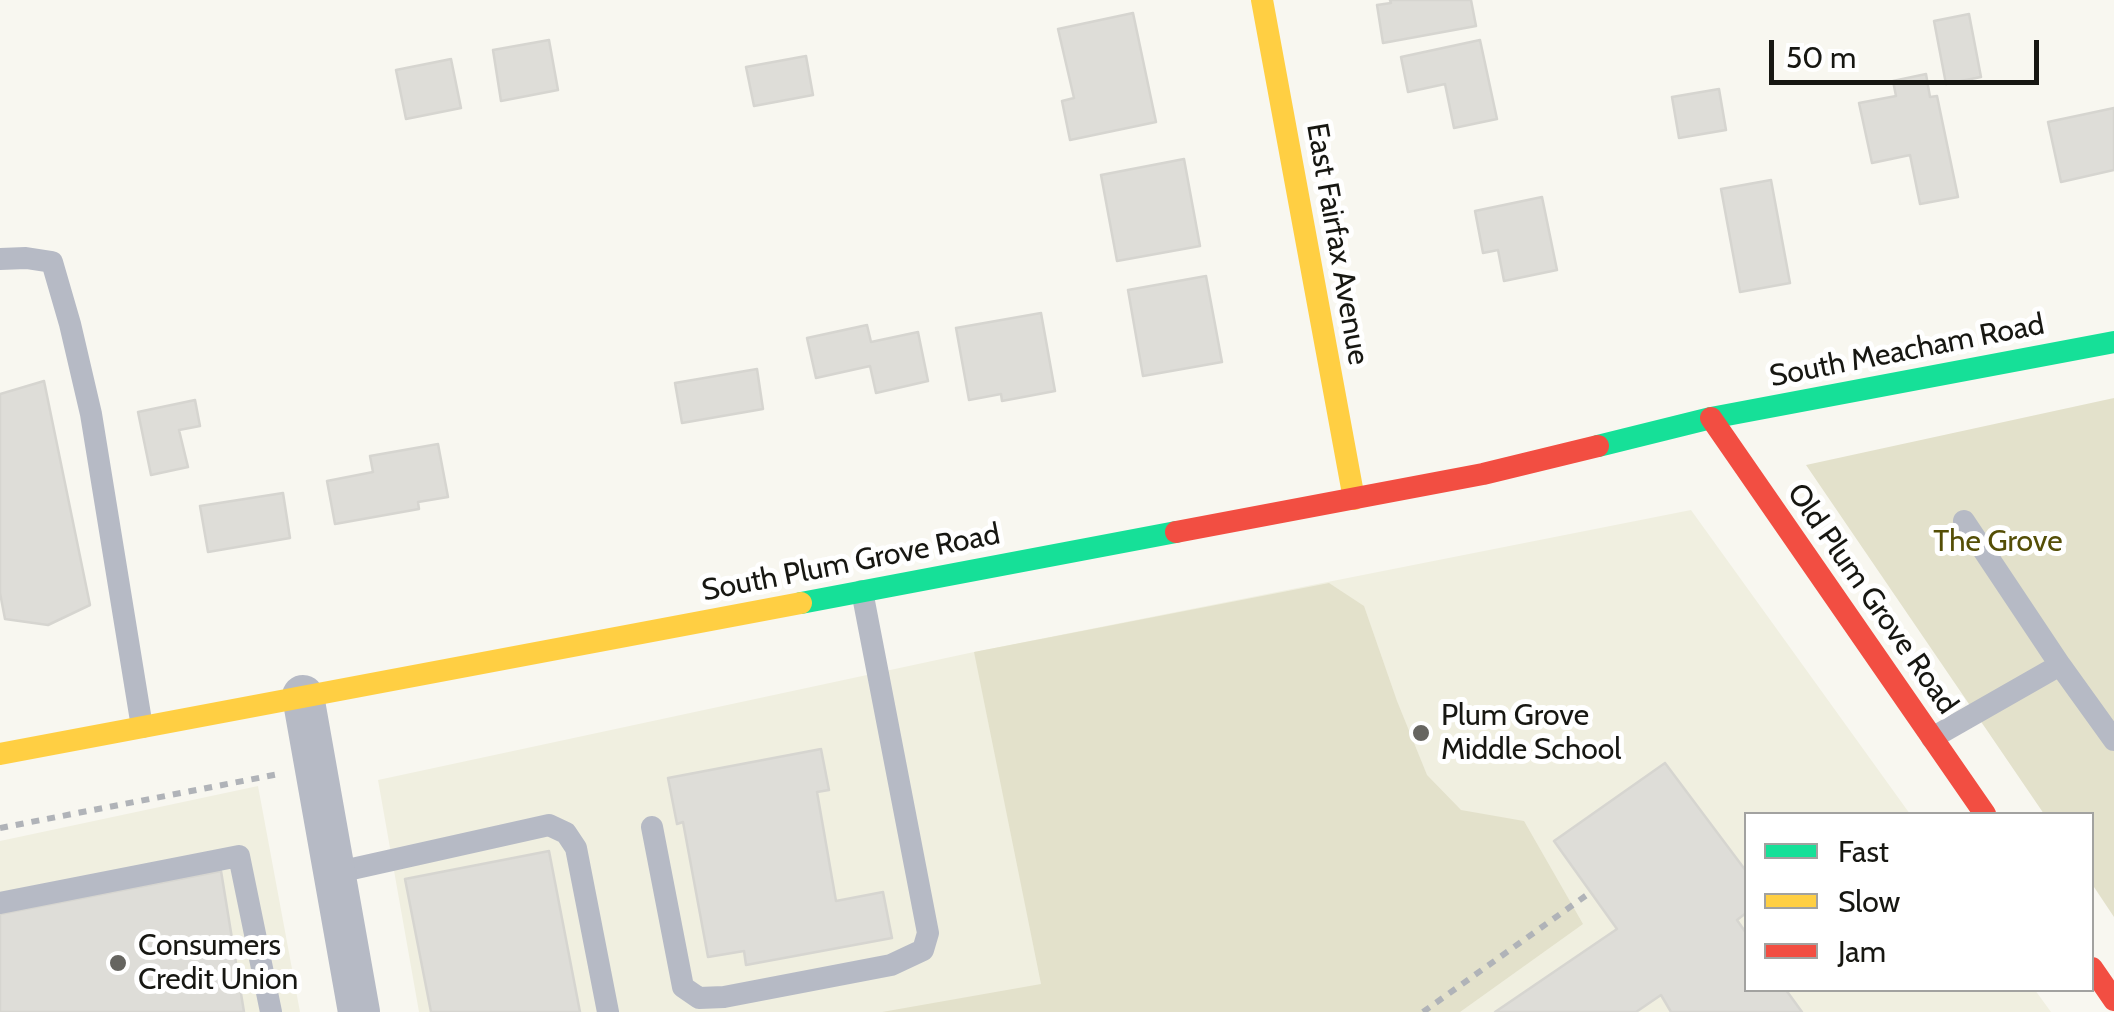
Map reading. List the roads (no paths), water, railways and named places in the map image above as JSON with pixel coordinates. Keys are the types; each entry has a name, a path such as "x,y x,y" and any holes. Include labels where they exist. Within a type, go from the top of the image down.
{"main road":[{"name":"East Fairfax Avenue","path":"1262,0 1354,498"},
{"name":"South Meacham Road","path":"1710,418 2114,342"},
{"name":"South Plum Grove Road","path":"0,754 1483,474 1710,418"},
{"name":"Old Plum Grove Road","path":"1710,418 1984,812"},
{"path":"2094,971 2114,1000"}],"street":[{"path":"304,696 359,1012"}],"lane":[{"path":"0,259 52,262 91,414 142,727"},
{"path":"1964,520 2114,740"},
{"path":"652,827 683,987 699,998 724,997 891,965 922,950 928,933 862,591"},
{"path":"1932,738 2060,664"},
{"path":"334,874 549,825 566,833 576,848 608,1012"},
{"path":"0,903 240,856 271,1012"}],"place":[{"name":"Plum Grove Middle School","path":"1421,733"},
{"name":"Consumers Credit Union","path":"118,963"}],"park label":[{"name":"The Grove","path":"1998,542"}]}
